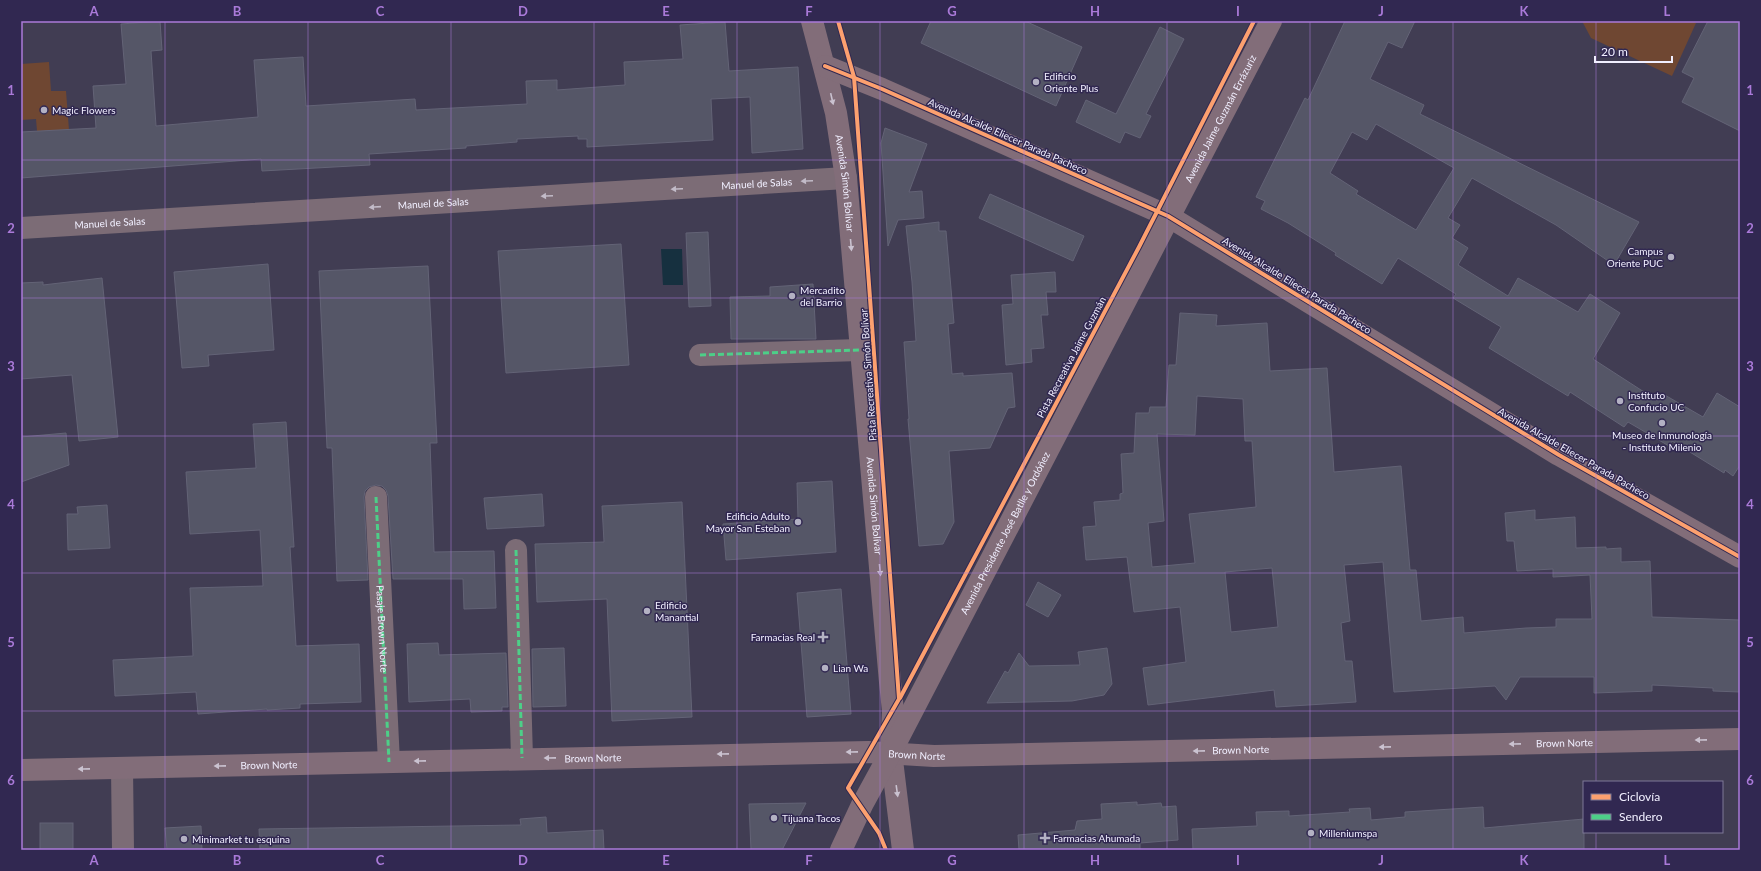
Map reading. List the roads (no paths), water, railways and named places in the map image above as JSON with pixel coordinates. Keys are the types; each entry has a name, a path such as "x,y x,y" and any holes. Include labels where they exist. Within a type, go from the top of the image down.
{"street":[{"name":"Avenida Simón Bolívar","path":"812,21 825,66 836,113 846,178 893,711 892,752 903,850"},
{"name":"Avenida Jaime Guzmán Errázuriz","path":"1168,216 1271,21"},
{"name":"Avenida Alcalde Eliecer Parada Pacheco","path":"825,66 882,89 1168,216 1559,455 1740,558"},
{"name":"Manuel de Salas","path":"21,228 846,178"},
{"name":"Avenida Presidente José Batlle y Ordóñez","path":"841,850 862,805 892,752 1168,216"},
{"path":"700,354 860,350"},
{"name":"Pasaje Brown Norte","path":"376,497 389,762"},
{"path":"516,550 522,758"},
{"name":"Brown Norte","path":"21,770 522,758 892,752 934,756 1740,739"},
{"path":"122,768 123,850"}],"water":[{"path":"661,249 682,249 683,285 663,285"}],"place":[{"name":"Edificio Oriente Plus","path":"1036,82"},
{"name":"Magic Flowers","path":"44,110"},
{"name":"Campus Oriente PUC","path":"1671,257"},
{"name":"Mercadito del Barrio","path":"792,296"},
{"name":"Instituto Confucio UC","path":"1620,401"},
{"name":"Museo de Inmunología - Instituto Milenio","path":"1662,423"},
{"name":"Edificio Adulto Mayor San Esteban","path":"798,522"},
{"name":"Edificio Manantial","path":"647,611"},
{"name":"Farmacias Real","path":"823,637"},
{"name":"Lian Wa","path":"825,668"},
{"name":"Tijuana Tacos","path":"774,818"},
{"name":"Milleniumspa","path":"1311,833"},
{"name":"Farmacias Ahumada","path":"1045,838"},
{"name":"Minimarket tu esquina","path":"184,839"}]}
